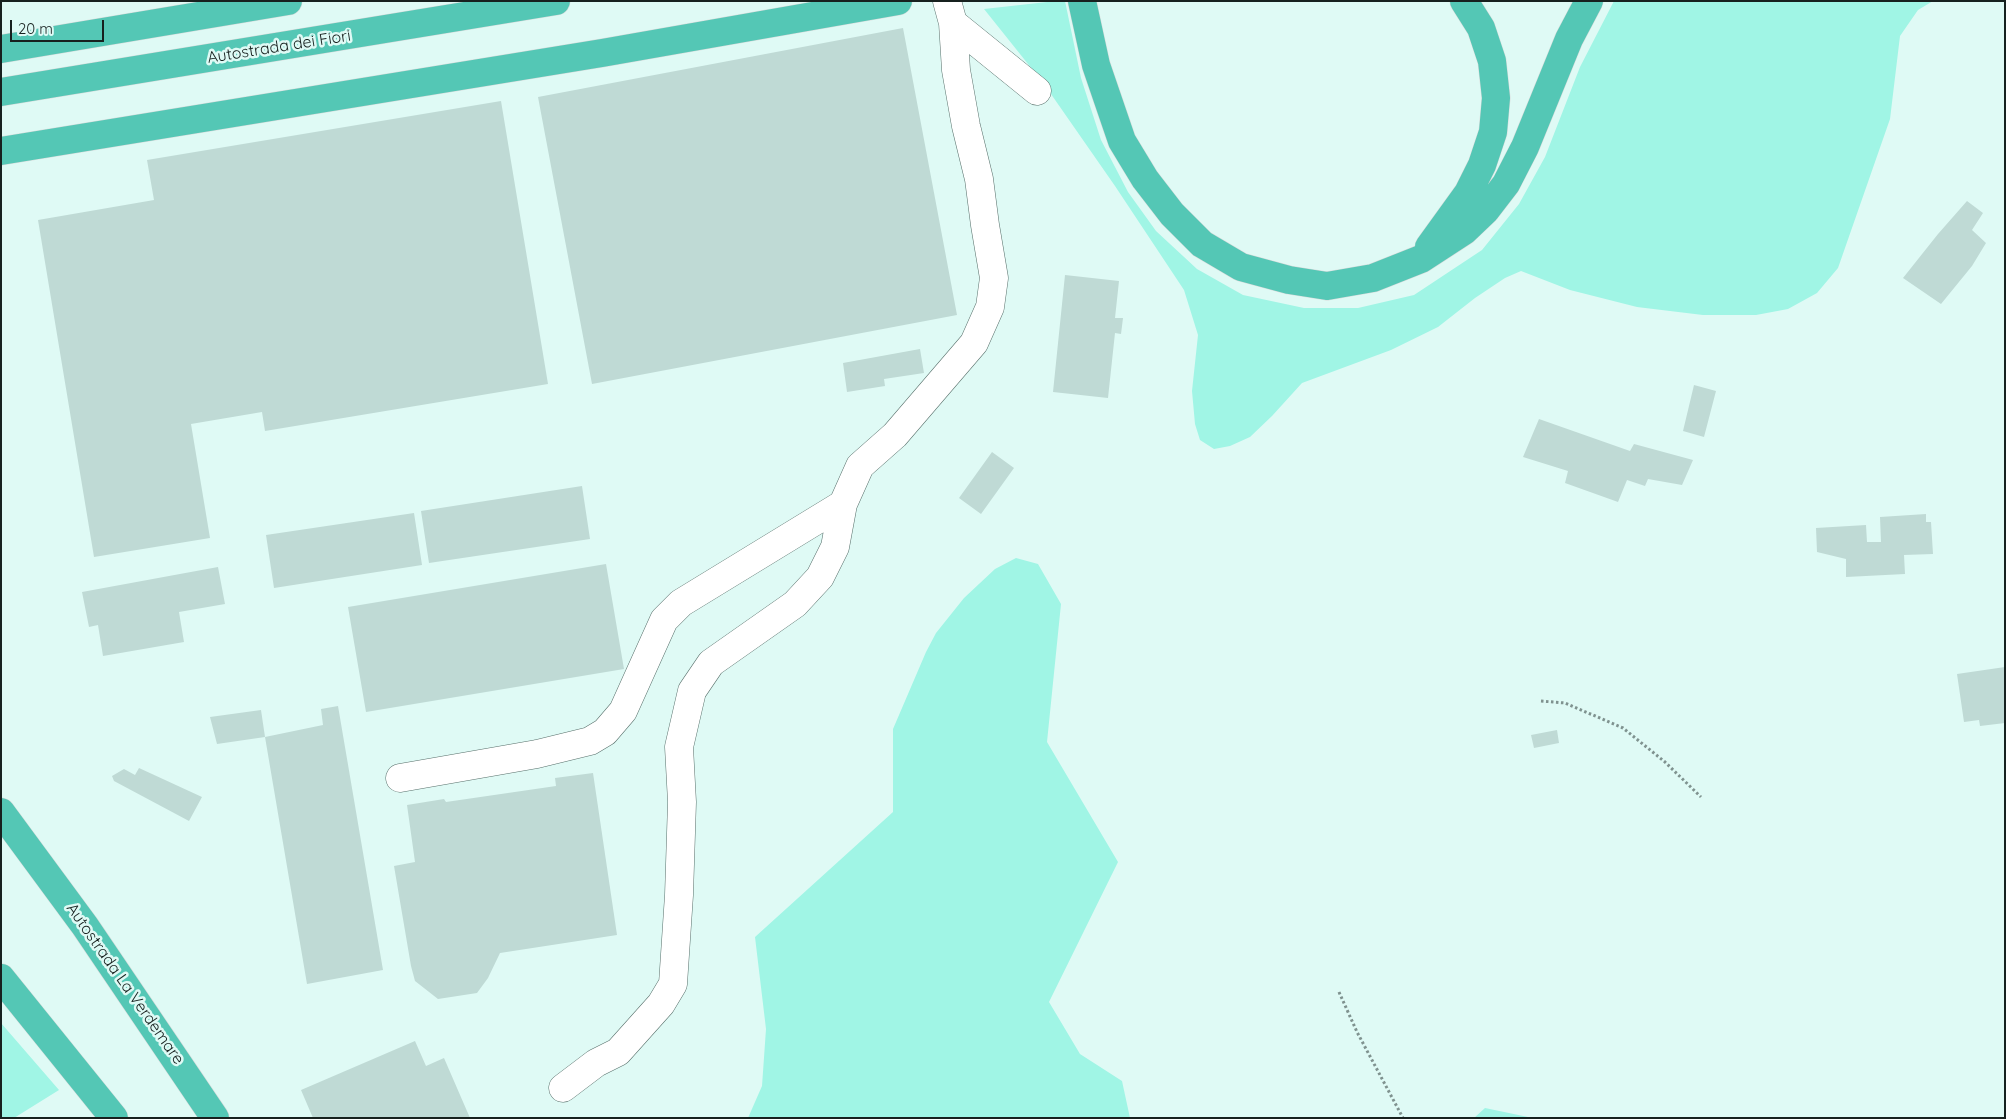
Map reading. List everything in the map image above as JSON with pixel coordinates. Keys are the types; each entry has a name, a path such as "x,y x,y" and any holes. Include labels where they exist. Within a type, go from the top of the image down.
{"highway":[{"path":"1,49 288,1"},
{"name":"Autostrada dei Fiori","path":"1,92 556,1"},
{"path":"1,151 602,53 898,1"},
{"path":"1082,1 1096,65 1122,141 1150,186 1172,214 1202,244 1241,267 1289,280 1327,286 1372,278 1421,259 1464,232 1486,210 1506,184 1525,147 1569,39 1590,1"},
{"path":"1421,259 1468,193 1482,165 1493,132 1496,98 1492,61 1481,28 1464,1"},
{"path":"1,812 31,853"},
{"path":"1,824 31,853"},
{"name":"Autostrada La Verdemare","path":"31,853 85,926 194,1084 215,1118"},
{"path":"1,978 114,1118"}],"street":[{"path":"950,12 1037,91"},
{"path":"563,1088 596,1064 618,1052 661,1004 673,984 680,885 682,802 680,747 692,691 711,663 795,604 820,577 834,547 843,504 860,466 895,435 974,343 990,307 994,278 979,179 966,126 956,70 950,12"},
{"path":"400,778 537,754 590,741 605,732 623,711 664,620 709,585 843,504"},
{"path":"194,1084 198,1118"}],"path":[{"path":"1541,701 1565,703 1623,728 1665,762 1701,797"},
{"path":"1339,992 1357,1032 1403,1118"}],"green space":[{"path":"1065,1 1081,78 1101,140 1128,192 1156,231 1197,269 1243,295 1304,308 1358,308 1414,295 1482,250 1519,204 1545,157 1580,67 1614,1 1933,1 1918,10 1900,36 1890,119 1838,268 1817,293 1788,309 1756,315 1703,315 1637,307 1570,290 1521,271 1505,278 1475,298 1438,327 1391,350 1302,383 1250,437 1230,446 1214,449 1200,440 1195,424 1192,391 1198,335 1184,290 1044,84 984,9"},
{"path":"1016,558 1038,564 1061,604 1047,742 1118,862 1049,1002 1080,1054 1122,1081 1130,1118 748,1118 762,1086 766,1029 755,937 893,812 893,729 926,652 936,633 964,598 995,569"},
{"path":"1,1023 59,1090 14,1118 1,1118"},
{"path":"1485,1108 1528,1117 1530,1118 1474,1118"}],"building":[{"path":"903,28 957,315 592,384 538,97"},
{"path":"501,101 548,384 265,431 262,412 191,424 210,538 94,557 38,220 154,200 147,160"},
{"path":"1967,201 1983,213 1972,230 1986,243 1972,266 1941,304 1903,278"},
{"path":"1065,275 1119,281 1115,318 1123,318 1121,334 1115,333 1108,398 1053,392"},
{"path":"920,349 924,373 884,379 885,386 847,392 843,363"},
{"path":"1694,385 1716,391 1704,437 1683,431"},
{"path":"1539,419 1630,451 1634,444 1693,460 1682,485 1648,479 1645,486 1627,480 1618,502 1565,483 1568,471 1523,457"},
{"path":"992,452 1014,468 981,514 959,498"},
{"path":"582,486 590,539 429,563 421,511"},
{"path":"414,513 422,565 274,588 266,535"},
{"path":"1926,514 1926,522 1931,522 1933,554 1904,555 1905,574 1846,577 1846,559 1817,552 1816,528 1866,525 1867,542 1881,542 1880,517"},
{"path":"606,564 624,669 366,712 348,607"},
{"path":"218,567 225,604 179,612 184,642 103,656 98,625 89,627 82,592"},
{"path":"2005,667 2005,723 1980,726 1979,720 1964,722 1957,674"},
{"path":"338,706 383,970 307,984 265,737 323,725 321,709"},
{"path":"261,710 265,737 217,744 210,717"},
{"path":"1557,730 1559,743 1534,748 1531,735"},
{"path":"139,768 202,797 189,821 114,781 112,776 124,769 135,775"},
{"path":"593,773 617,935 500,953 488,978 477,993 438,999 415,981 394,866 415,862 407,805 444,799 446,802 556,786 555,778"},
{"path":"415,1041 426,1066 444,1058 470,1118 313,1118 301,1090"}]}
